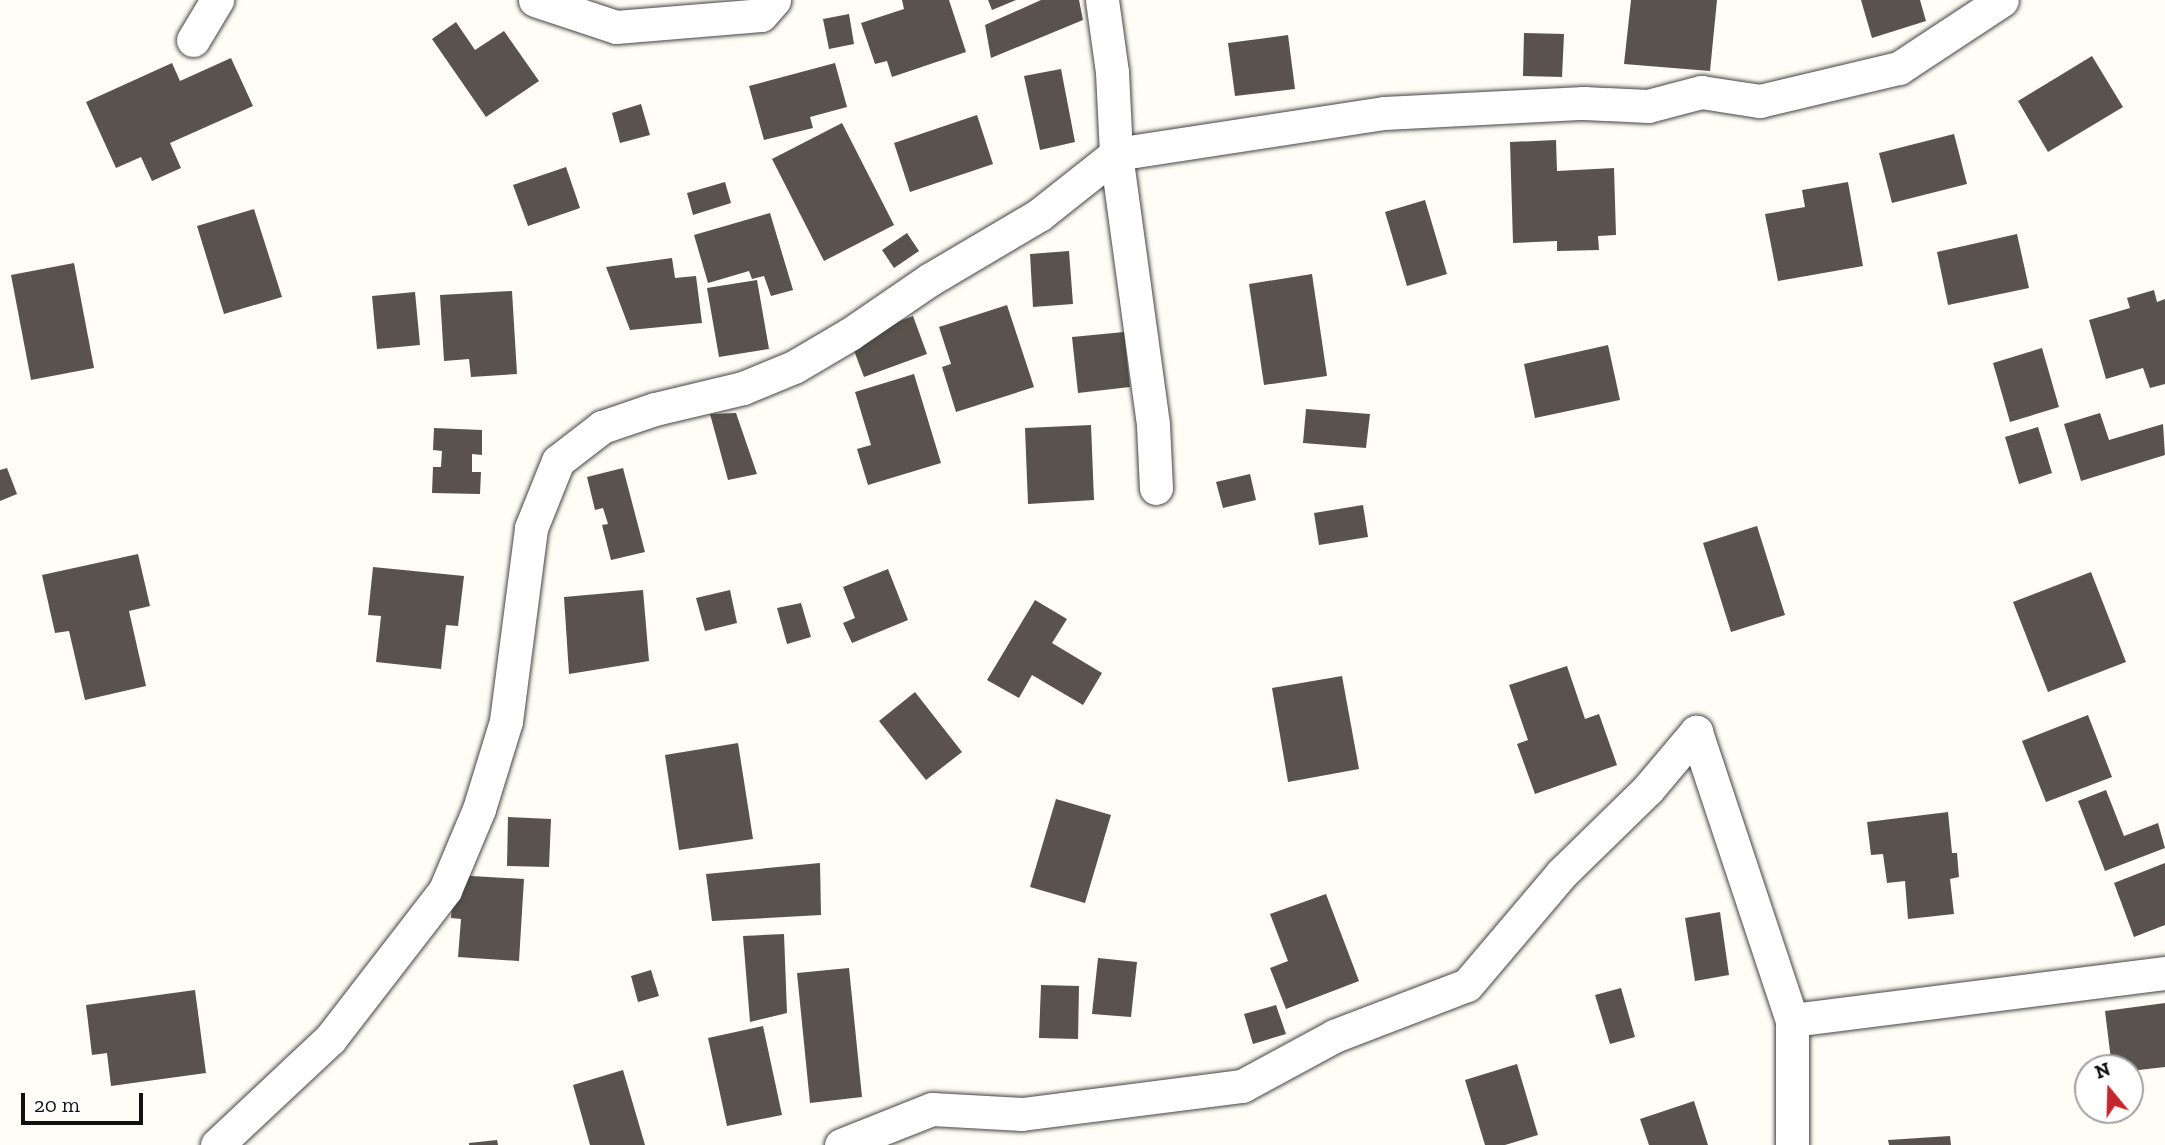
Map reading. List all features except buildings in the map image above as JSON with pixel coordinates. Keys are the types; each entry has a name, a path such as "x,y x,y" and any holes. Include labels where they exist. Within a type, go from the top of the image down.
{"street":[{"path":"192,40 217,0"},
{"path":"535,0 616,27 761,15 774,0"},
{"path":"1102,0 1112,72 1116,154 1153,425 1156,488"},
{"path":"216,1145 330,1039 444,890 479,809 506,721 531,528 558,461 602,427 655,409 743,388 794,368 929,280 1039,215 1116,154 1384,113 1584,103 1648,106 1701,92 1760,101 1899,68 2002,0"},
{"path":"841,1145 932,1109 1022,1114 1242,1086 1334,1036 1467,985 1561,874 1648,789 1696,732 1792,1020 1792,1145"},
{"path":"1792,1020 2165,973"}]}
